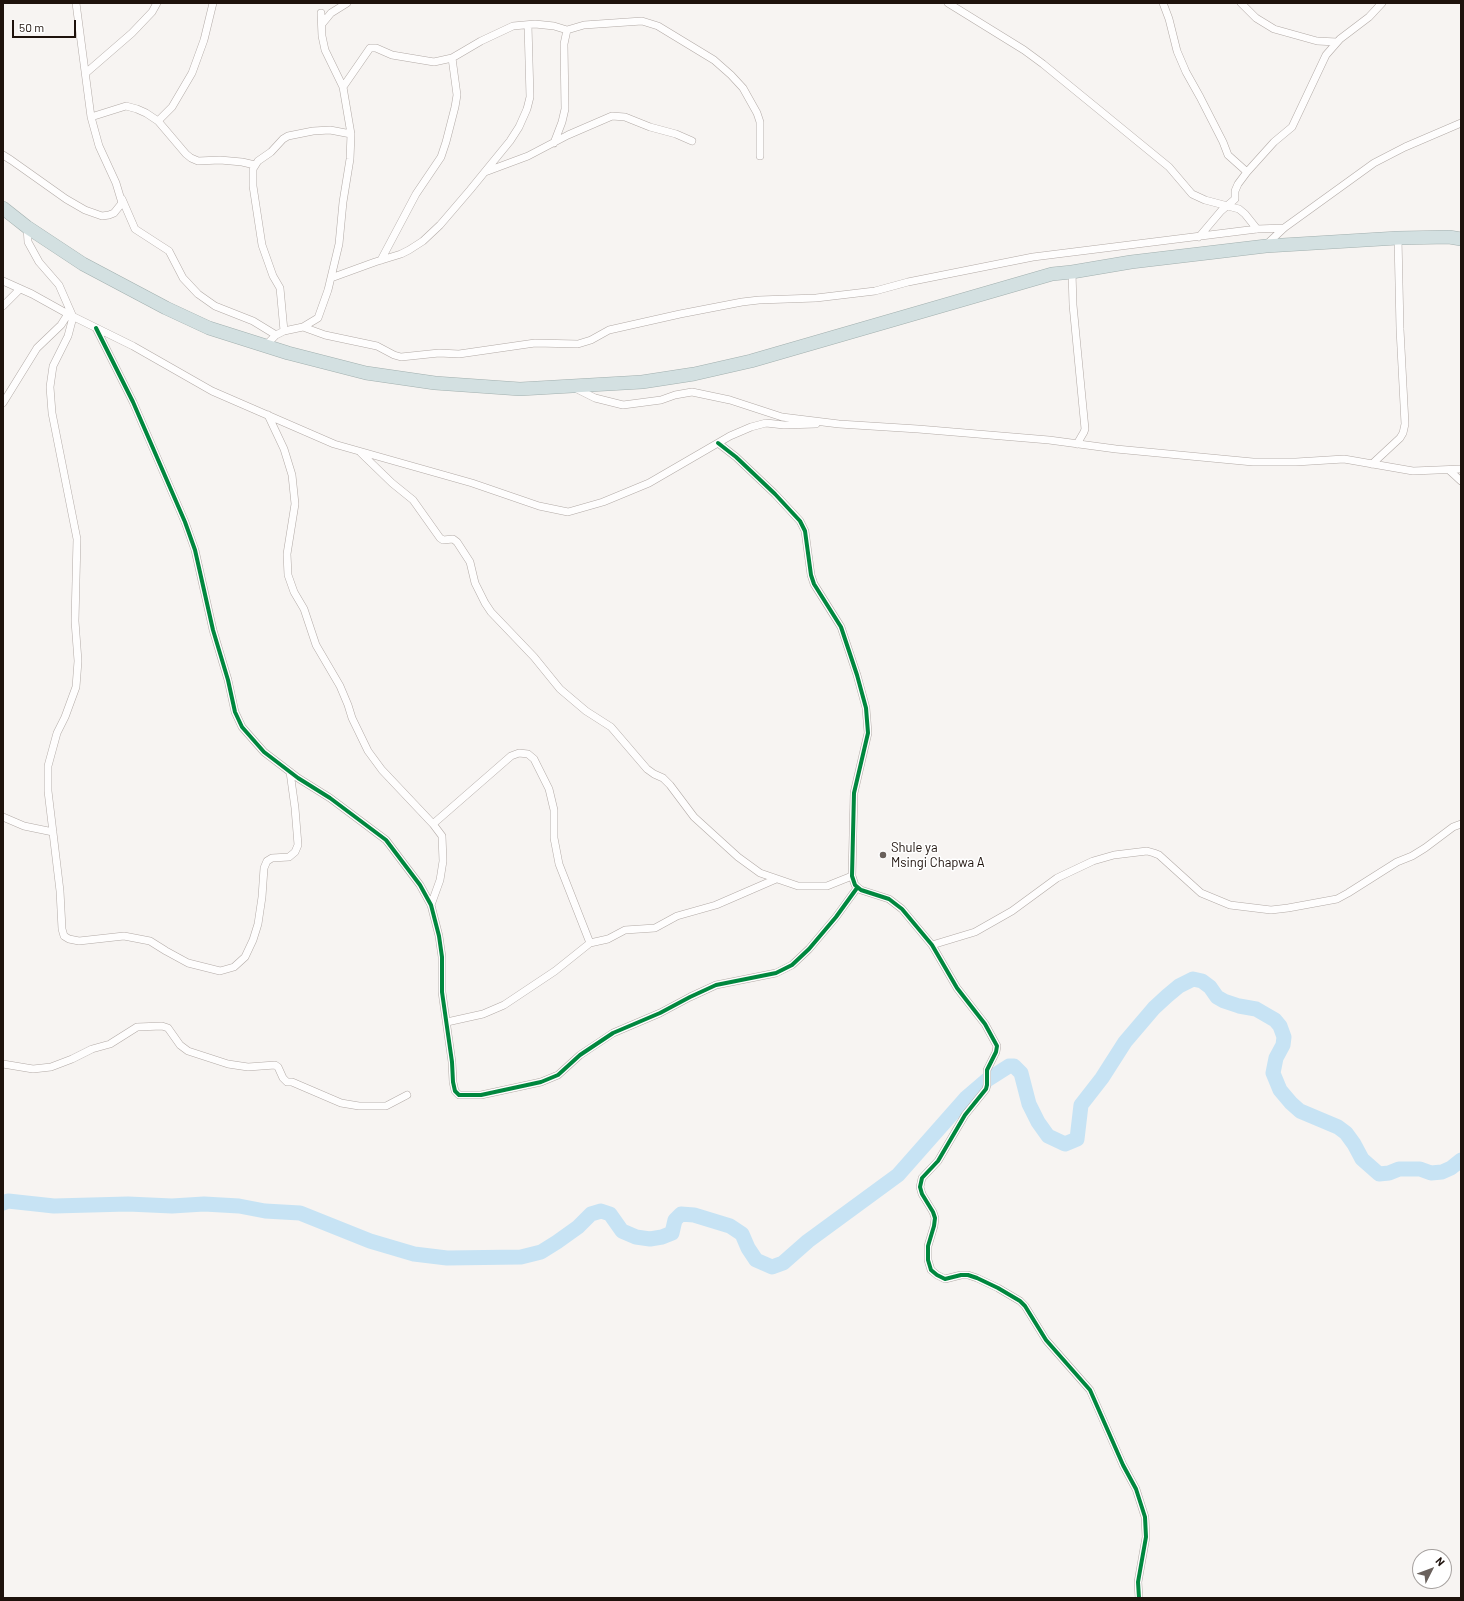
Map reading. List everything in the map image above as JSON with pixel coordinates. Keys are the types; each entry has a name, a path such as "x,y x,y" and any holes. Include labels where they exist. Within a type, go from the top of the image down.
{"highway":[{"path":"3,208 27,227 83,264 166,308 209,328 318,362 366,373 435,383 520,389 642,382 694,374 737,364 1052,274 1131,262 1266,246 1398,238 1461,239"}],"street":[{"path":"76,3 91,117 99,146 135,229 169,251 183,278 198,294 215,306 253,321 276,335"},
{"path":"87,72 132,33 152,12 157,3"},
{"path":"158,121 172,107 192,72 204,40 213,3"},
{"path":"322,24 331,13 347,3"},
{"path":"948,3 1024,50 1043,64 1169,167 1192,194 1205,200 1239,209 1257,229"},
{"path":"1163,3 1171,24 1177,51 1186,72 1200,96 1228,155 1247,172"},
{"path":"1241,3 1256,18 1274,30 1317,41 1337,42"},
{"path":"1199,237 1213,220 1235,199 1235,191 1238,184 1247,172 1274,142 1292,127 1326,55 1337,42 1370,17 1382,3"},
{"path":"265,346 276,335 284,331 303,327 318,318 331,278 339,244 343,202 350,159 351,134 343,87 325,50 321,12"},
{"path":"343,87 370,48 376,48 392,55 428,62 443,61 452,58 481,41 513,26 554,26 567,30 584,25 642,21 658,26 714,60 743,88 757,113 761,129 760,156"},
{"path":"331,278 409,250 423,241 440,225 513,137 527,109 530,97 528,25"},
{"path":"554,143 562,122 565,108 564,44 567,30"},
{"path":"381,260 423,183 441,157 455,107 456,95 452,58"},
{"path":"91,117 126,106 146,113 158,121 186,154 198,161 220,160 255,165"},
{"path":"484,173 528,156 568,135 603,120 618,116 676,134 692,141"},
{"path":"1266,246 1284,228 1374,163 1405,146 1461,123"},
{"path":"284,331 280,288 267,262 260,232 252,177 253,169 255,165 288,136 312,131 330,130 351,134"},
{"path":"3,155 66,199 85,210 102,216 109,215 120,208 122,203 121,197"},
{"path":"27,227 28,242 39,262 59,285 71,316 68,336 53,366 50,387 52,413 77,539 75,621 78,661 76,687 65,717 57,733 48,766 48,791 64,936 69,939 79,941 124,936 150,941 188,963 220,972 234,967 245,957 253,940 258,924 262,897 262,877 267,861 272,858 289,857 295,852 298,845 290,772"},
{"path":"303,327 325,334 377,346 401,357 438,353 459,354 535,343 578,344 591,340 609,330 742,302 816,298 875,291 908,282 1033,257 1094,248 1199,237 1257,229 1284,228"},
{"path":"1372,464 1400,438 1405,424 1400,330 1398,238"},
{"path":"1072,272 1073,305 1085,429 1077,444"},
{"path":"3,281 20,288 71,316 133,346 212,391 334,444 472,483 539,506 568,512 603,502 649,483 718,443 751,427 766,423 784,425 834,423"},
{"path":"3,306 20,288"},
{"path":"3,404 37,348 71,316"},
{"path":"96,328 133,402 185,522 195,550 213,630 228,680 235,712 242,727 264,752 290,772 330,798 386,840 420,885 431,905 439,936 442,957 442,992 452,1062 453,1082 455,1091 459,1095 481,1095 541,1082 558,1075 580,1054 613,1033 660,1014 690,996 716,985 776,973 792,965 820,937 857,888"},
{"path":"573,387 595,398 623,405 661,400 675,395 692,392 730,400 782,417 834,423 918,429 1252,462 1296,462 1344,459 1413,471 1461,469"},
{"path":"268,415 284,449 292,475 295,504 287,554 288,575 294,592 304,609 316,644 340,686 352,718 368,751 382,770 433,824 442,836 443,861 440,880 431,905"},
{"path":"718,443 736,457 775,494 800,521 805,531 811,575 814,584 841,627 857,675 866,708 868,733 866,747 857,775 854,793 852,876 857,888 882,896 896,903 902,909 932,945 957,988 994,1039 998,1049 987,1070 986,1089 965,1115 938,1161 922,1178 920,1187 922,1194 935,1218 928,1246 928,1260 931,1270 945,1279 961,1275 968,1275 977,1278 1020,1301 1025,1306 1046,1340 1090,1390 1136,1489 1145,1517 1146,1536 1138,1582 1139,1598"},
{"path":"359,451 392,483 413,500 440,538 443,540 449,538 457,542 470,562 475,583 491,612 534,657 560,689 586,711 611,727 647,769 663,778 694,817 738,857 760,872 798,886 827,886 852,876"},
{"path":"1449,470 1460,479"},
{"path":"433,824 511,756 519,753 528,754 534,759 549,789 554,810 554,838 559,864 590,944"},
{"path":"3,817 24,826 53,832"},
{"path":"932,945 975,932 1012,911 1057,878 1093,861 1114,855 1147,851 1154,853 1159,855 1201,893 1230,905 1271,910 1337,899 1397,862 1412,856 1453,827 1461,824"},
{"path":"447,1022 483,1014 504,1005 520,996 590,944 608,939 625,930 656,928 677,916 716,905 776,879"},
{"path":"3,1064 33,1069 51,1067 72,1059 92,1048 110,1044 137,1027 162,1026 168,1028 180,1045 188,1051 235,1065 248,1067 278,1067 283,1078 287,1082 292,1082 341,1103 359,1106 386,1106 407,1095"}],"waterway":[{"path":"3,1203 8,1201 54,1206 128,1204 172,1206 204,1204 239,1206 265,1211 300,1213 370,1241 414,1254 447,1258 521,1257 541,1252 578,1227 591,1214 601,1211 610,1214 622,1231 636,1237 650,1239 662,1237 672,1233 675,1220 681,1214 694,1215 730,1226 742,1234 748,1248 756,1260 772,1267 783,1263 808,1241 898,1175 966,1098 987,1080 1009,1066 1014,1066 1021,1073 1029,1104 1038,1122 1048,1136 1065,1144 1077,1139 1081,1105 1102,1078 1125,1042 1154,1008 1179,986 1193,979 1202,981 1210,987 1217,997 1224,1001 1239,1006 1256,1009 1275,1020 1280,1026 1284,1037 1283,1045 1276,1058 1273,1073 1280,1090 1300,1111 1338,1127 1346,1133 1362,1159 1379,1174 1389,1173 1399,1169 1420,1169 1431,1173 1442,1172 1451,1168 1461,1160"}],"cycle path":[{"path":"96,328 133,402 185,522 195,550 213,630 228,680 235,712 242,727 264,752 298,778 330,798 386,840 420,885 431,905 439,936 442,957 442,992 452,1062 453,1082 455,1091 459,1095 481,1095 541,1082 558,1075 580,1055 613,1033 660,1013 690,997 716,985 776,973 792,965 809,949 836,917 857,888"},
{"path":"718,443 736,457 775,494 800,521 805,531 811,575 814,584 841,627 857,675 866,708 868,733 854,793 852,876 855,885 861,890 889,899 902,909 932,945 957,988 985,1024 997,1046 996,1052 987,1070 986,1089 965,1115 938,1161 922,1178 920,1187 922,1194 935,1218 928,1246 928,1260 931,1270 945,1279 961,1275 968,1275 977,1278 1020,1301 1025,1306 1046,1340 1090,1390 1123,1465 1136,1489 1145,1517 1146,1537 1138,1582 1139,1598"}],"place":[{"name":"Shule ya Msingi Chapwa A","path":"883,855"}]}
